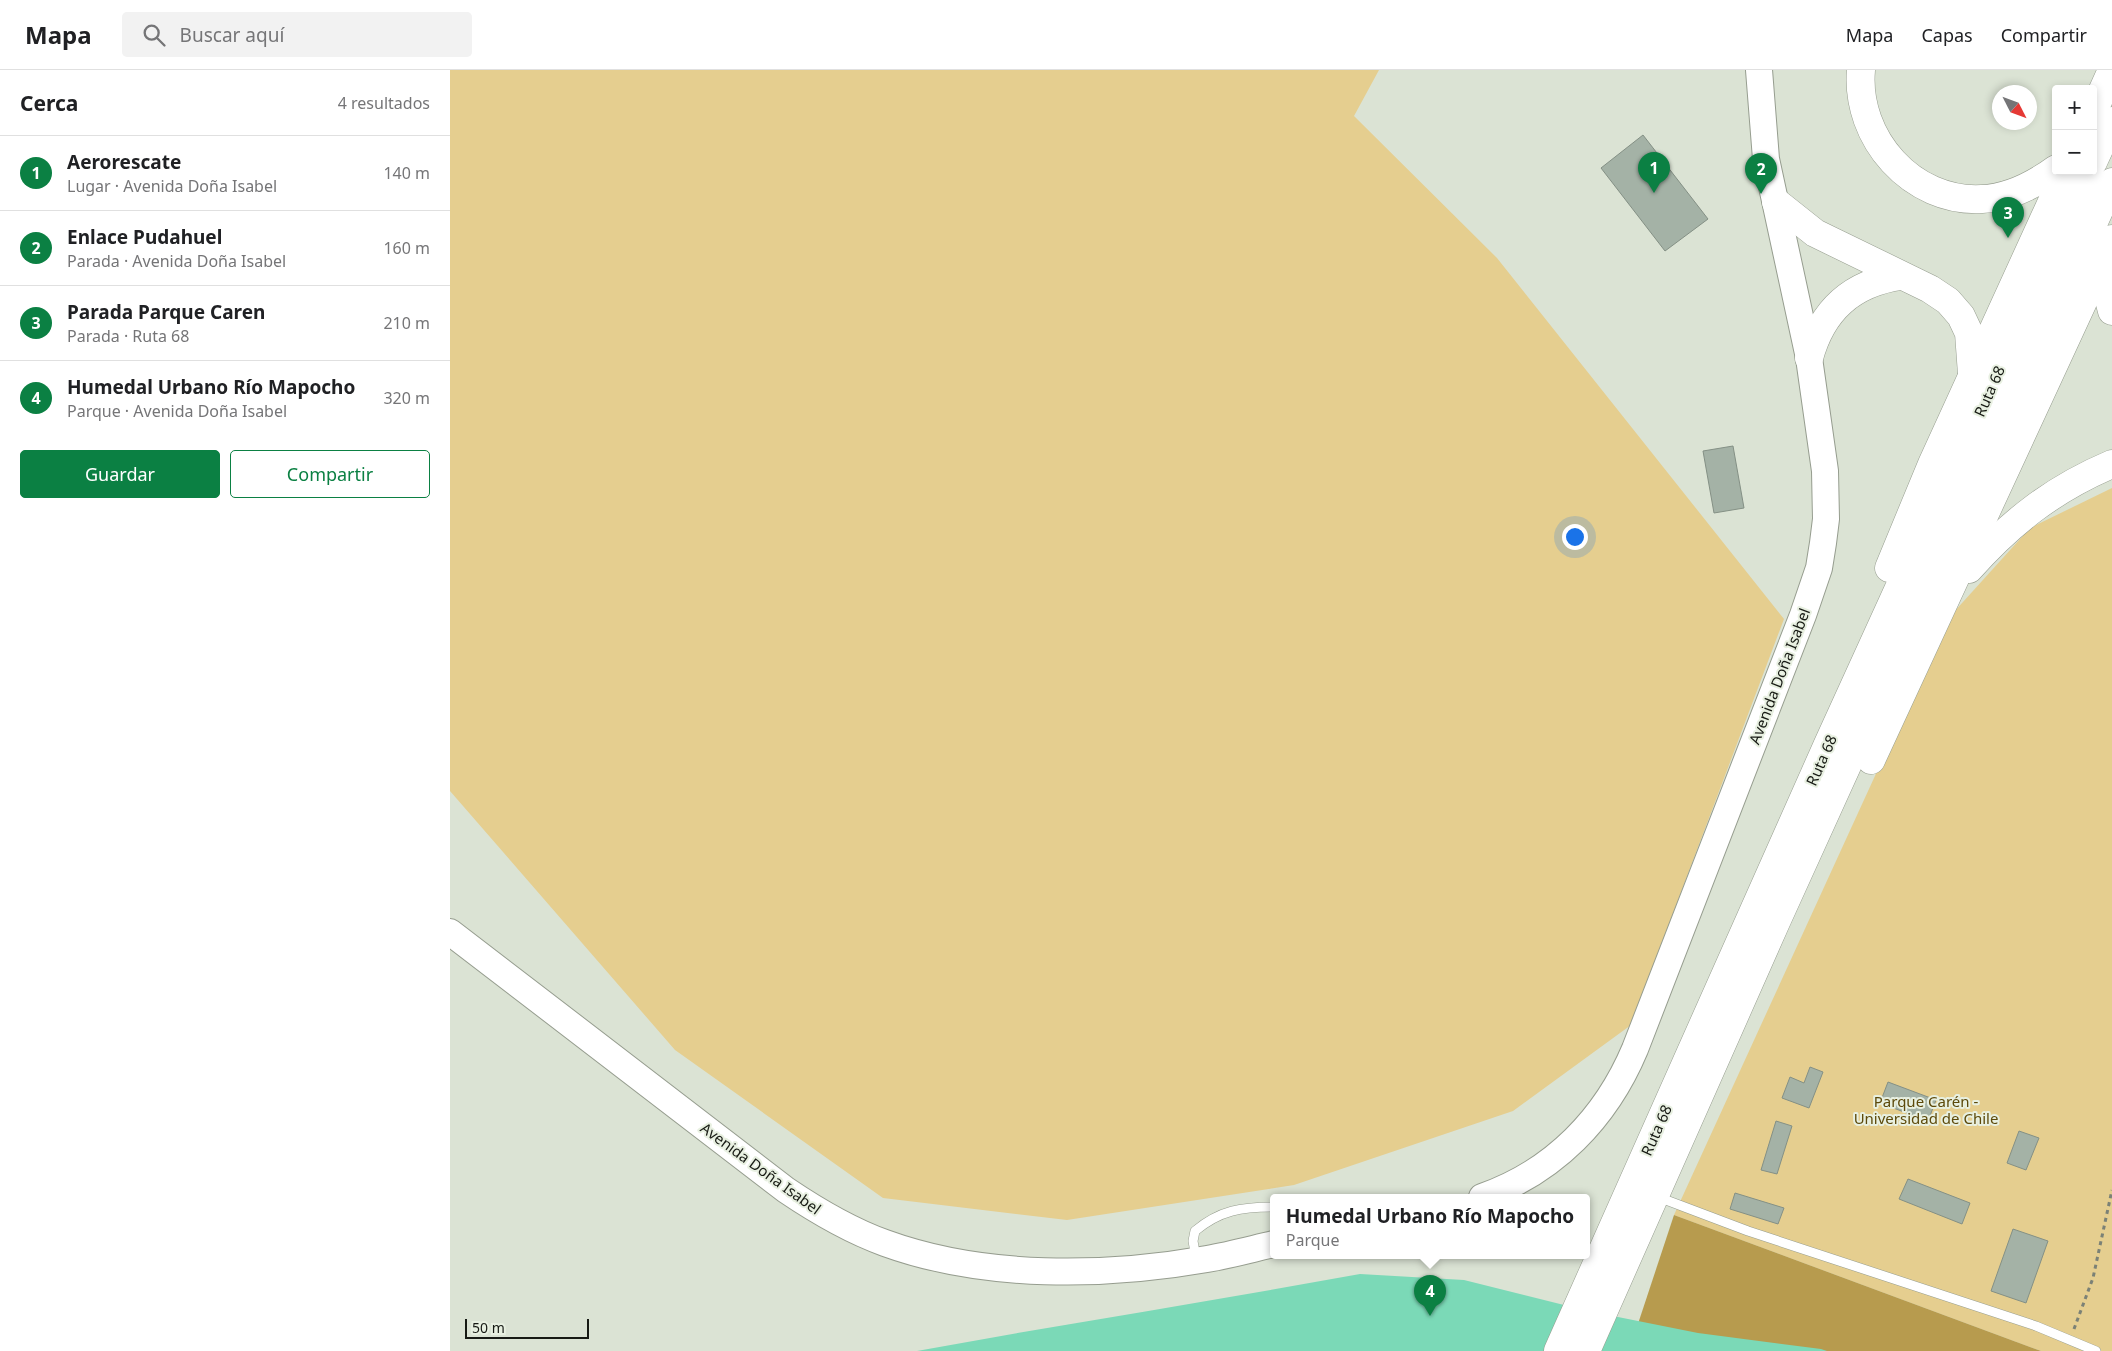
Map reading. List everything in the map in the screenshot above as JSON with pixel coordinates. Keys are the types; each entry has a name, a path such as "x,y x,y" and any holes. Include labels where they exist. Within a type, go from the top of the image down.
{"highway":[{"path":"1861,70 1861,92 1864,108 1875,138 1899,169 1924,186 1967,199 1990,198 2023,188 2052,171"},
{"path":"2097,103 2112,70"},
{"path":"2097,153 2112,120"},
{"path":"1828,744 1861,642 1884,579 1932,464 2064,175"},
{"name":"Ruta 68","path":"1586,1351 1596,1298 1828,744 2087,175"},
{"name":"Ruta 68","path":"1558,1351 1596,1298 1655,1196 1776,922 2112,182"},
{"path":"1776,202 1815,233 1940,294 1961,316 1971,343 1972,379"},
{"path":"1776,922 1824,847 1860,783 2109,245"},
{"path":"2109,245 2105,276 2108,300 2112,311"},
{"path":"1809,358 1818,331 1834,308 1845,298 1872,283 1902,276"},
{"path":"1949,594 1984,552 2033,508 2070,484 2112,464"}],"street":[{"name":"Avenida Doña Isabel","path":"1489,1194 1516,1183 1537,1170 1576,1140 1592,1123 1618,1086 1642,1031 1803,615 1819,568 1826,518 1826,487 1809,358 1766,159 1759,70"},
{"name":"Avenida Doña Isabel","path":"450,932 786,1190 812,1208 862,1234 934,1258 1001,1268 1119,1269 1197,1260 1270,1245"}],"lane":[{"path":"1655,1196 1748,1231 2071,1339 2096,1351"},
{"path":"1197,1260 1193,1241 1195,1231 1210,1219 1242,1209 1270,1207"}],"path":[{"path":"2071,1339 2093,1278 2112,1190"}],"green space":[{"path":"450,70 1379,70 1354,116 1497,258 1784,619 1631,1025 1513,1111 1294,1185 1067,1220 883,1198 675,1050 450,791"},
{"name":"Parque Carén - Universidad de Chile","path":"2112,488 2112,1351 2041,1351 1674,1215 1885,754 1953,613 2030,528"}],"shaded area":[{"path":"1674,1215 2041,1351 1629,1351"},
{"path":"1360,1274 1464,1280 1588,1311 1698,1333 1827,1351 917,1351"}],"building":[{"path":"1643,135 1708,219 1665,251 1601,168"},
{"path":"1733,446 1744,508 1714,513 1703,451"},
{"path":"1810,1067 1823,1072 1809,1108 1782,1098 1790,1077 1804,1083"},
{"path":"1888,1082 1936,1100 1928,1121 1880,1103"},
{"path":"1776,1121 1792,1126 1777,1174 1761,1170"},
{"path":"2019,1131 2039,1138 2026,1170 2007,1163"},
{"path":"1908,1179 1970,1203 1962,1224 1899,1199"},
{"path":"1735,1193 1784,1208 1778,1224 1730,1209"},
{"path":"2013,1229 2048,1241 2026,1303 1991,1291"}],"place":[{"name":"Aerorescate","path":"1654,193"},
{"name":"Enlace Pudahuel","path":"1761,194"},
{"name":"Parada Parque Caren","path":"2008,238"},
{"name":"Humedal Urbano Río Mapocho","path":"1430,1316"}]}
